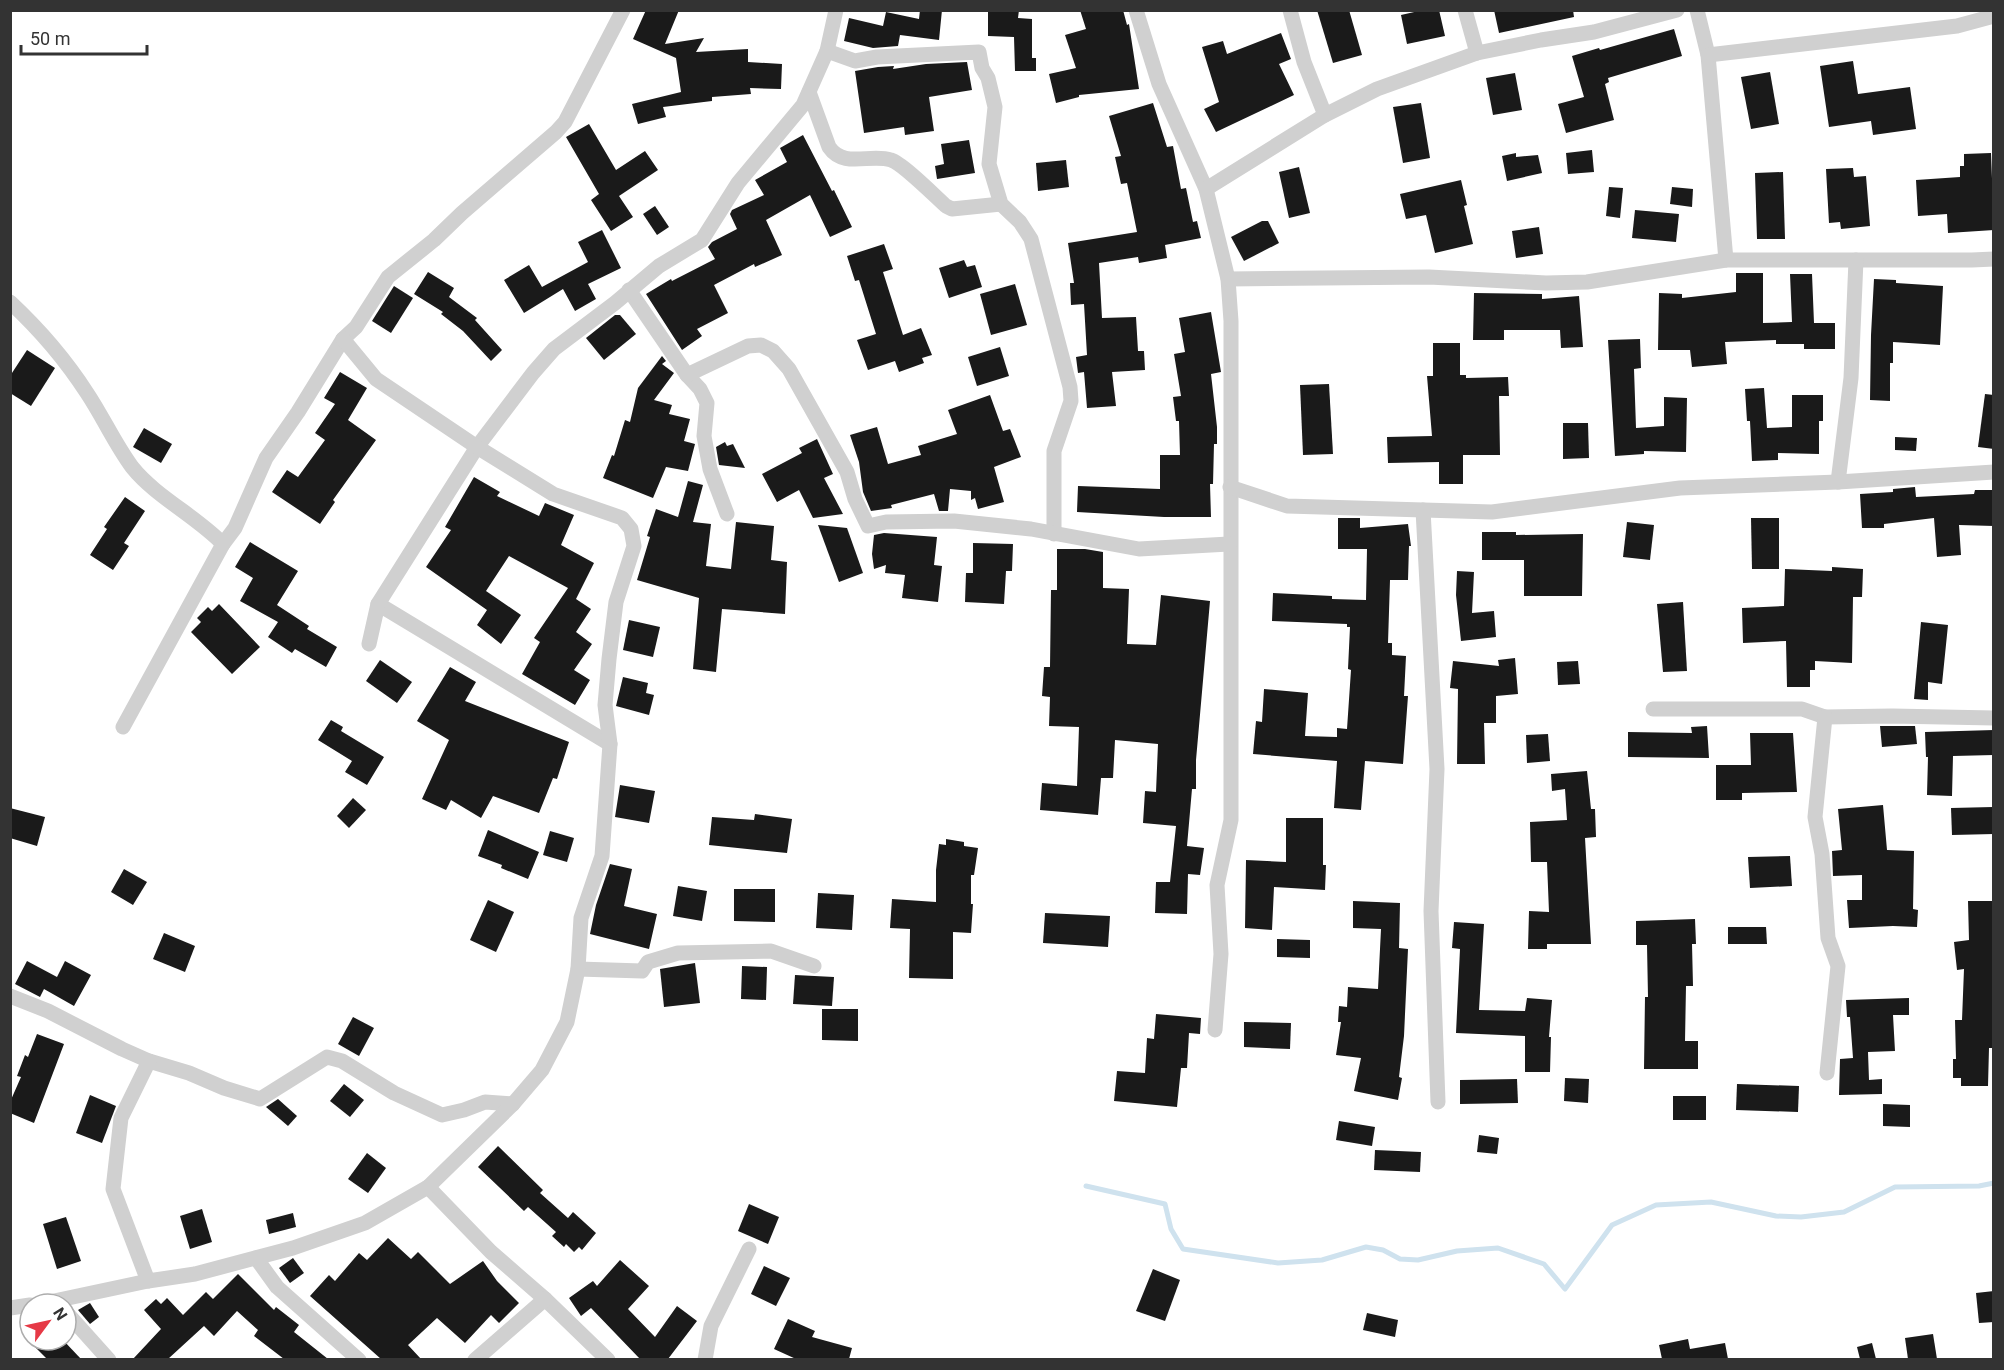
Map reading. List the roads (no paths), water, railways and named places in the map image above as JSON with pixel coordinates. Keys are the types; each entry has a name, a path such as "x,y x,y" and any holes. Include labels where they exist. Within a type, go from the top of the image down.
{"street":[{"path":"123,728 235,528 266,458 298,412 343,339 356,327 388,277 434,240 561,127 623,10"},
{"path":"369,644 378,604 477,447 554,349 659,266 702,240 738,183 803,105 827,51 836,10"},
{"path":"1136,10 1159,84 1206,189 1227,279 1231,321 1230,820 1217,885 1221,954 1215,1030"},
{"path":"1290,10 1304,62 1324,115"},
{"path":"1465,10 1477,53"},
{"path":"1206,189 1324,115 1377,89 1477,53 1594,32 1677,10"},
{"path":"1697,10 1708,55 1726,260"},
{"path":"1708,55 1957,26 1994,16"},
{"path":"827,51 855,61 877,57 979,52 994,106 989,164 1001,204 1020,222 1031,239 1070,387 1071,401 1054,451 1054,534"},
{"path":"809,92 829,147 841,158 890,159 952,209 1001,204"},
{"path":"1227,279 1429,277 1546,283 1587,282 1726,260 1994,259"},
{"path":"1838,482 1851,378 1856,260"},
{"path":"629,290 687,375 700,389 707,403 704,436 710,469 727,514"},
{"path":"10,302 42,332 86,391 132,466 144,480 224,544"},
{"path":"78,1301 148,1281 195,1274 293,1248 365,1223 428,1188 513,1104 542,1070 567,1022 578,969 580,918 602,856 610,744 605,705 609,658 616,602 634,546 631,529 622,518 553,494 477,447 376,379 343,339"},
{"path":"687,375 748,346 761,345 773,351 789,369 847,472 855,499 868,526 886,522 954,521 1031,529 1096,539 1139,549 1229,544"},
{"path":"1230,487 1287,506 1492,512 1680,488 1838,482 1994,472"},
{"path":"1423,510 1437,769 1431,911 1438,1102"},
{"path":"378,604 610,744"},
{"path":"1653,709 1802,709 1825,717 1994,718"},
{"path":"1825,717 1815,817 1822,854 1828,938 1838,966 1827,1073"},
{"path":"578,969 642,971 648,962 678,952 771,951 813,966"},
{"path":"10,996 48,1011 122,1050 260,1099 327,1057 342,1061 394,1093 442,1115 485,1102 513,1104"},
{"path":"148,1281 113,1189 122,1118 149,1061"},
{"path":"428,1188 492,1252 608,1359"},
{"path":"705,1359 711,1326 749,1249"},
{"path":"256,1258 277,1287 359,1359"},
{"path":"475,1359 545,1299"},
{"path":"78,1325 109,1359"}],"waterway":[{"path":"1086,1186 1165,1204 1171,1229 1183,1249 1278,1263 1322,1260 1366,1247 1383,1250 1400,1259 1418,1260 1457,1251 1498,1248 1544,1264 1565,1289 1612,1225 1656,1205 1711,1202 1776,1216 1801,1217 1844,1212 1895,1187 1979,1186 1994,1183"}]}
